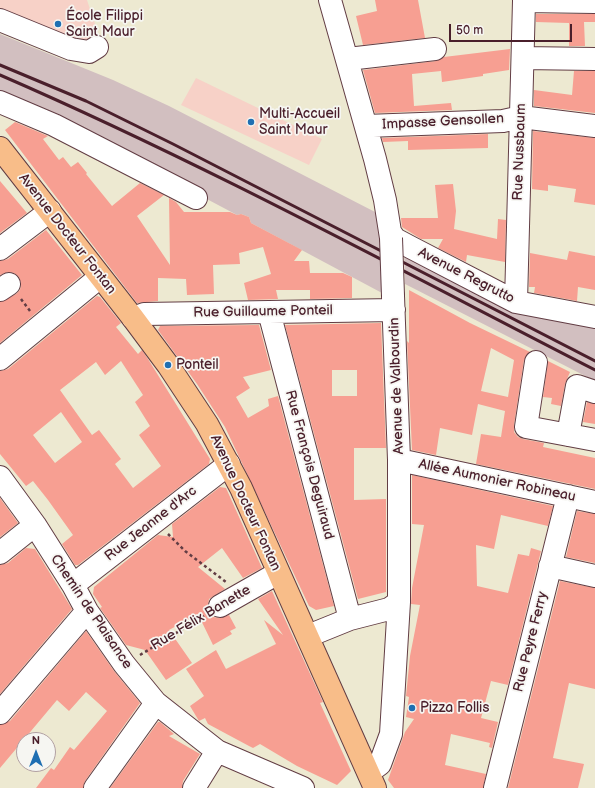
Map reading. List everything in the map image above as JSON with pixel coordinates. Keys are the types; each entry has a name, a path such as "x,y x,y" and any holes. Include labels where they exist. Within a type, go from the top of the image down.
{"main road":[{"name":"Avenue Docteur Fontan","path":"0,148 133,318 168,365 207,424 229,464 308,636 373,784"}],"street":[{"name":"Avenue de Valbourdin","path":"330,0 348,59 385,200 390,235 394,303 399,460 399,602 391,734 373,784"},
{"name":"Rue Nussbaum","path":"516,302 524,1 595,2"},
{"path":"0,20 71,49 89,52 97,47"},
{"path":"348,59 435,49"},
{"path":"523,58 595,59"},
{"path":"0,102 54,125 196,198"},
{"name":"Impasse Gensollen","path":"366,126 503,121 521,117 595,126"},
{"path":"0,250 50,211"},
{"name":"Avenue Regrutto","path":"390,235 406,245 516,302 595,317"},
{"path":"0,359 100,277"},
{"name":"Rue Guillaume Ponteil","path":"133,318 144,314 269,312 394,303"},
{"name":"Rue François Deguiraud","path":"269,312 350,619"},
{"path":"536,362 526,427 595,440"},
{"path":"568,435 576,386 595,392"},
{"name":"Allée Aumonier Robineau","path":"399,460 595,502"},
{"name":"Rue Jeanne d'Arc","path":"73,585 229,464"},
{"name":"Chemin de Plaisance","path":"0,477 34,525 73,585 87,611 124,664 156,703 217,751 297,787"},
{"name":"Rue Peyre Ferry","path":"495,788 568,496"},
{"path":"0,553 34,525"},
{"path":"550,566 595,576"},
{"name":"Rue Félix Banette","path":"220,606 278,573"},
{"path":"308,636 350,619 389,609 399,602"},
{"path":"2,708 87,611"},
{"path":"95,788 156,703"},
{"path":"194,788 217,751"}],"path":[{"path":"155,520 185,551 241,594"},
{"name":"Rue Félix Banette","path":"124,664 220,606"}],"shaded area":[{"name":"École Filippi Saint Maur","path":"0,0 87,0 98,33 93,43 86,50 0,15"},
{"path":"0,34 113,80 169,106 377,213 380,217 382,293 251,223 249,217 241,214 237,215 169,179 0,96"},
{"name":"Multi-Accueil Saint Maur","path":"196,78 322,139 309,165 181,105"},
{"path":"404,250 595,322 595,381 405,284"}],"building":[{"path":"375,0 418,0 425,38 363,45 356,16 377,11"},
{"path":"536,14 595,14 595,22 584,22 585,46 569,46 569,23 536,22"},
{"path":"510,49 509,70 483,74 483,76 442,82 441,71 412,74 414,106 451,103 452,110 375,113 363,70 436,61 444,57"},
{"path":"574,71 595,71 595,113 534,106 534,90 572,95"},
{"path":"15,122 48,136 43,139 59,160 63,157 71,167 78,162 112,206 140,183 164,195 137,216 170,265 169,198 176,202 184,212 230,212 249,217 251,223 302,250 294,261 309,261 310,273 343,273 352,277 352,298 310,299 310,290 276,290 278,299 248,300 244,283 271,274 263,247 239,253 240,264 213,265 214,294 187,295 186,279 158,278 158,301 137,303 5,130"},
{"path":"533,131 595,138 595,205 574,202 576,189 548,185 548,191 532,189"},
{"path":"488,134 488,148 408,150 408,141 383,142 382,138"},
{"path":"0,181 27,213 0,233"},
{"path":"453,184 456,211 454,229 497,239 498,219 506,220 505,262 467,255 466,262 438,248 443,239 421,239 402,227 401,218 438,218 435,185"},
{"path":"46,230 82,275 0,343 0,302 16,294 20,290 21,284 19,277 14,273 8,272 0,275 0,261 8,259"},
{"path":"569,251 595,256 595,290 578,287 577,301 534,293 535,287 529,287 530,253 567,260"},
{"path":"409,290 470,323 530,352 524,360 514,432 518,437 523,439 544,443 543,447 595,458 595,489 476,464 481,434 501,437 505,411 478,404 472,435 440,428 436,455 412,450 407,341 409,343","holes":["491,348 514,360 508,397 481,391"]},
{"path":"97,296 100,297 121,323 116,327 138,354 142,350 148,359 210,459 209,464 78,565 75,565 62,544 73,535 33,481 26,486 0,454 0,371 8,369","holes":["121,361 143,395 135,402 150,426 139,435 161,466 133,488 115,464 121,459 99,430 92,435 60,390 96,362 105,375","61,412 82,442 55,463 33,435"]},
{"path":"381,323 386,448 354,448 354,500 386,499 386,592 358,599 285,325","holes":["332,370 357,370 357,396 332,396"]},
{"path":"259,325 271,370 243,377 250,388 236,397 248,418 269,406 268,399 278,396 334,606 316,610 309,606 225,427 197,384 158,330 160,326"},
{"path":"548,361 570,372 565,384 561,406 551,404 552,398 543,397"},
{"path":"587,402 595,404 595,424 583,422"},
{"path":"412,475 553,506 548,526 501,515 494,549 476,545 477,586 508,593 518,554 529,556 531,548 541,551 508,685 491,681 481,718 498,722 492,748 489,747 490,743 451,734 445,765 486,774 483,788 394,788 388,780 405,732 414,719 406,717 409,697 406,696 410,656 420,605 411,604 412,588 424,525 412,524"},
{"path":"220,487 226,488 262,568 243,578 222,548 198,567 225,589 209,599 209,612 213,617 220,618 229,615 236,628 230,631 232,634 213,645 198,614 169,630 192,663 166,680 145,650 126,645 100,608 102,607 93,594 94,587 158,535 173,537 172,524"},
{"path":"0,498 18,523 0,537"},
{"path":"577,511 595,514 595,563 566,557"},
{"path":"26,548 35,549 72,609 0,694 0,565 8,563"},
{"path":"560,581 595,588 595,689 569,683 553,758 584,764 578,788 508,788"},
{"path":"272,591 323,702 320,703 351,771 337,785 297,766 260,744 253,748 249,746 208,724 205,718 199,721 190,706 204,696 186,669 216,650 226,669 276,644 264,620 283,635 258,599"},
{"path":"86,631 114,671 140,703 85,781 83,788 36,788 48,772 56,772 56,767 70,747 74,750 107,711 86,692 69,711 57,700 30,732 16,732 16,749 0,768 0,725 10,721"},
{"path":"158,722 174,734 169,736 200,754 183,781 182,788 110,788"}],"railway":[{"path":"0,65 86,101 173,144 595,361"},
{"path":"0,75 226,180 595,370"}],"place":[{"name":"École Filippi Saint Maur","path":"58,24"},
{"name":"Multi-Accueil Saint Maur","path":"251,122"},
{"name":"Ponteil","path":"168,365"},
{"name":"Pizza Follis","path":"412,708"}]}
